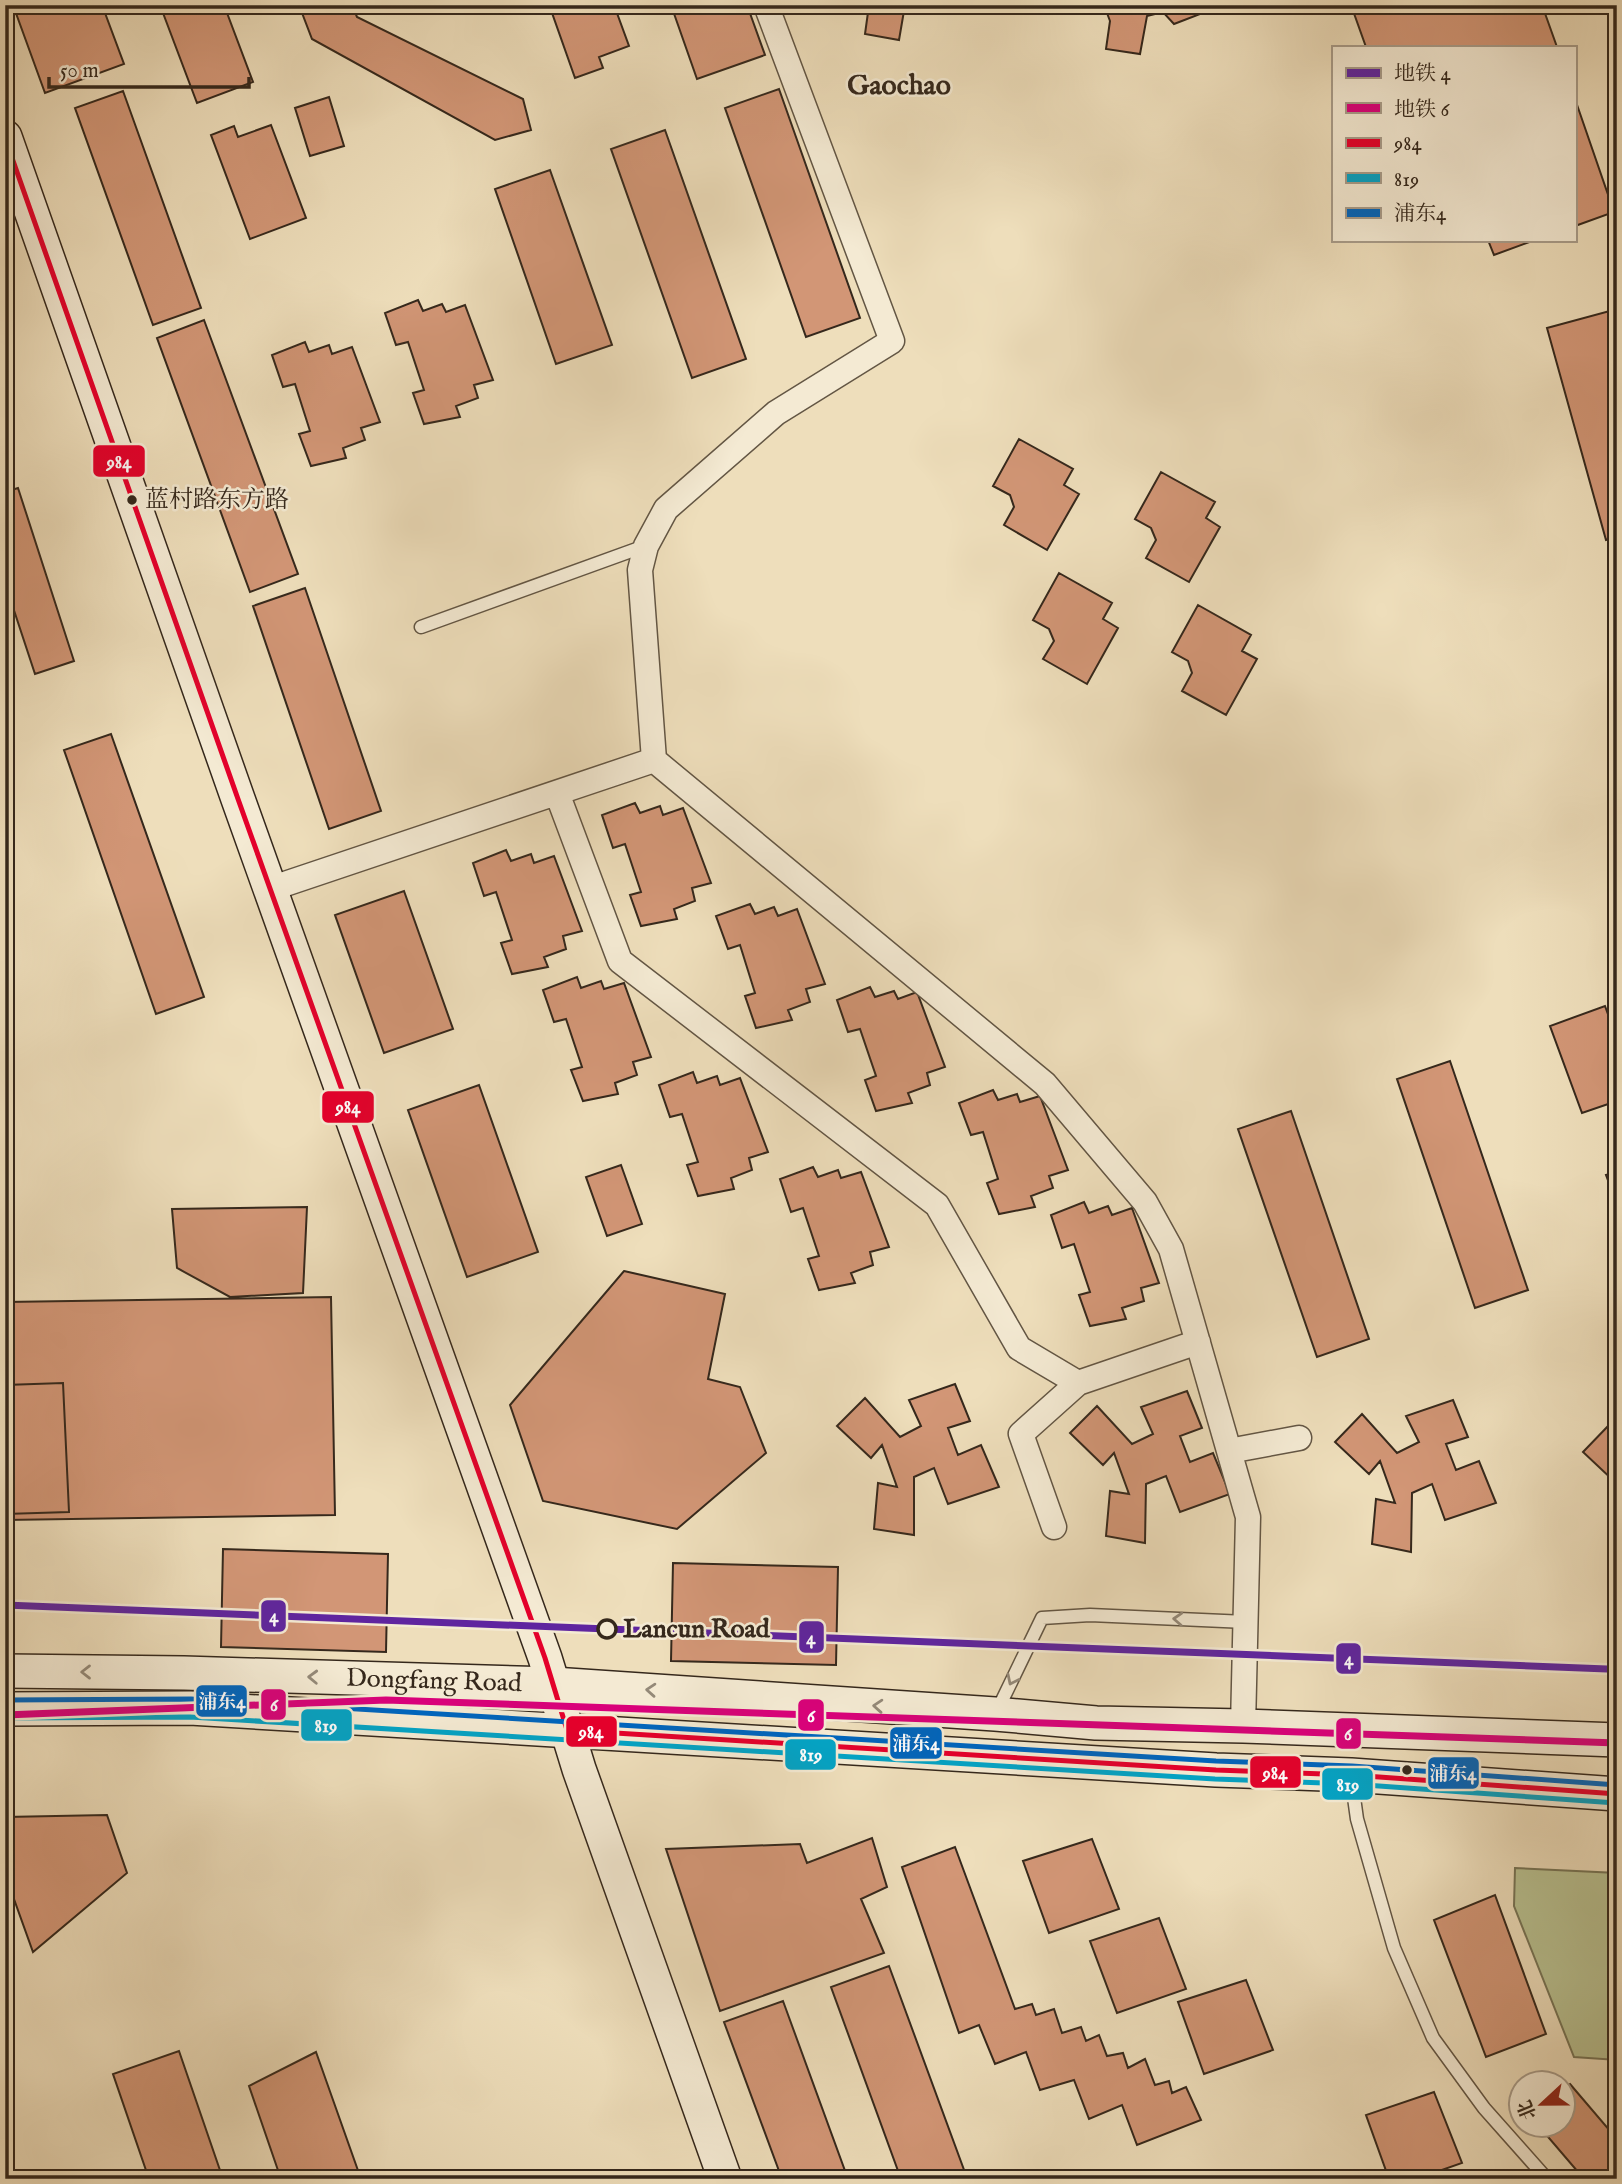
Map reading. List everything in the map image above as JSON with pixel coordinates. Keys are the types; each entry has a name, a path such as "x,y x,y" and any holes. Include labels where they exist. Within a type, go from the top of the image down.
{"main road":[{"path":"5,138 553,1684 579,1769 725,2179"},
{"name":"Dongfang Road","path":"5,1671 184,1673 553,1684 1096,1723 1617,1740"},
{"name":"Dongfang Road","path":"5,1709 191,1708 1216,1770 1351,1775 1617,1794"}],"street":[{"path":"766,5 892,341 776,413 666,509 646,546 640,570 654,760 1045,1084 1145,1202 1171,1249 1248,1517 1243,1726"},
{"path":"270,889 654,760"},
{"path":"557,793 620,961 937,1205 1019,1348 1078,1383"},
{"path":"1054,1527 1021,1434 1078,1383 1198,1342"},
{"path":"1229,1451 1298,1438"}],"lane":[{"path":"421,627 646,546"},
{"path":"995,1714 1042,1618 1090,1615 1246,1622"},
{"path":"1351,1775 1357,1819 1394,1948 1433,2038 1484,2108 1548,2179"}],"green space":[{"path":"1515,1868 1617,1873 1617,2060 1574,2057 1514,1906"}],"building":[{"path":"13,5 102,5 124,64 45,93"},
{"path":"160,5 224,5 253,82 197,103"},
{"path":"299,5 352,5 357,17 523,99 531,130 495,140 312,39"},
{"path":"565,5 582,5 584,12 603,5 614,5 629,46 599,57 603,68 575,78 551,10"},
{"path":"671,5 747,5 765,55 697,79"},
{"path":"869,5 905,5 899,40 865,34"},
{"path":"1104,5 1206,5 1208,11 1174,24 1163,12 1147,16 1140,54 1106,49 1110,21"},
{"path":"1351,5 1542,5 1557,46 1366,46"},
{"path":"779,89 860,318 806,337 725,108"},
{"path":"123,91 201,308 153,325 75,108"},
{"path":"329,97 344,146 310,156 295,108"},
{"path":"1576,102 1614,212 1576,226"},
{"path":"271,125 306,218 250,239 211,135 234,126 238,137"},
{"path":"665,130 746,359 692,378 611,149"},
{"path":"550,170 612,345 556,364 495,189"},
{"path":"1489,242 1530,242 1494,255"},
{"path":"418,300 423,311 442,304 446,312 465,305 493,380 474,385 478,398 456,406 460,417 424,424 413,393 424,390 408,342 396,345 385,313"},
{"path":"1617,309 1617,537 1606,540 1547,328"},
{"path":"204,320 298,574 250,592 157,338"},
{"path":"305,342 309,352 329,345 332,354 352,347 380,422 361,428 365,440 343,448 346,458 311,466 299,434 310,431 295,384 283,387 272,355"},
{"path":"1019,439 1073,469 1064,485 1079,494 1047,550 1004,525 1014,507 1010,495 993,486"},
{"path":"1161,472 1215,502 1206,518 1220,527 1189,582 1146,558 1156,540 1151,528 1135,519"},
{"path":"18,488 74,661 35,674 5,583 5,492"},
{"path":"1059,573 1112,603 1103,619 1118,628 1087,684 1043,659 1054,641 1049,629 1033,620"},
{"path":"305,588 381,811 329,829 253,606"},
{"path":"1198,605 1251,635 1242,651 1257,659 1226,715 1182,691 1192,673 1188,661 1172,652"},
{"path":"111,734 204,997 156,1014 64,750"},
{"path":"635,803 640,813 660,806 663,815 683,808 711,883 692,888 695,901 674,909 677,919 641,926 630,895 641,892 625,844 613,848 602,815"},
{"path":"506,850 511,861 531,854 534,863 554,856 582,931 563,936 566,949 544,957 548,967 512,974 501,943 512,940 496,892 484,896 473,863"},
{"path":"404,891 453,1029 384,1053 335,915"},
{"path":"750,904 755,914 774,907 778,916 797,909 825,984 806,989 810,1002 788,1010 792,1020 756,1028 745,996 755,993 740,945 728,949 716,916"},
{"path":"577,977 581,988 601,981 604,989 624,983 651,1057 633,1062 637,1075 615,1083 618,1094 583,1101 571,1070 582,1067 566,1019 554,1022 543,990"},
{"path":"870,987 875,997 894,991 898,999 917,992 945,1067 927,1073 930,1085 908,1093 912,1103 876,1111 865,1080 876,1076 860,1029 848,1032 837,1000"},
{"path":"1605,1006 1617,1039 1617,1101 1582,1113 1550,1026"},
{"path":"1450,1061 1528,1290 1475,1308 1397,1079"},
{"path":"693,1072 697,1083 717,1076 720,1085 740,1078 768,1152 749,1158 752,1170 731,1178 734,1189 698,1196 687,1165 698,1162 682,1114 670,1117 659,1085"},
{"path":"479,1085 538,1252 467,1277 408,1110"},
{"path":"993,1090 998,1100 1017,1094 1020,1102 1040,1096 1068,1170 1049,1176 1053,1188 1031,1196 1035,1207 999,1214 987,1183 998,1179 983,1132 971,1135 959,1103"},
{"path":"1291,1111 1369,1339 1317,1357 1238,1129"},
{"path":"621,1165 642,1224 607,1236 586,1177"},
{"path":"813,1167 818,1177 838,1170 841,1178 861,1172 889,1247 870,1252 873,1265 851,1273 855,1283 819,1290 808,1259 819,1256 803,1208 791,1212 780,1179"},
{"path":"1617,1172 1617,1205 1606,1175"},
{"path":"1084,1202 1089,1213 1108,1206 1112,1215 1132,1208 1159,1283 1141,1288 1144,1301 1122,1308 1126,1319 1090,1326 1079,1295 1090,1292 1074,1244 1062,1248 1051,1215"},
{"path":"307,1207 303,1293 230,1297 177,1268 172,1209"},
{"path":"624,1271 725,1294 708,1379 740,1387 766,1453 677,1529 543,1501 510,1405"},
{"path":"331,1297 335,1515 5,1520 5,1302"},
{"path":"63,1383 69,1512 5,1514 5,1385"},
{"path":"955,1384 970,1421 948,1428 958,1455 981,1445 999,1487 948,1504 934,1468 914,1477 914,1535 874,1529 878,1483 897,1487 882,1445 871,1458 837,1426 865,1398 900,1437 921,1426 909,1400"},
{"path":"1187,1391 1202,1428 1180,1436 1190,1462 1213,1453 1230,1494 1180,1512 1166,1476 1146,1484 1145,1543 1106,1536 1110,1491 1129,1494 1114,1453 1103,1465 1070,1433 1097,1406 1132,1444 1153,1434 1141,1407"},
{"path":"1453,1400 1468,1437 1446,1444 1456,1470 1479,1461 1496,1503 1445,1520 1432,1484 1412,1493 1411,1552 1372,1544 1376,1499 1395,1503 1380,1461 1369,1474 1335,1442 1362,1414 1397,1453 1419,1442 1406,1416"},
{"path":"1610,1424 1617,1431 1617,1484 1583,1452"},
{"path":"223,1549 388,1554 386,1652 221,1647"},
{"path":"673,1563 838,1567 836,1665 671,1661"},
{"path":"107,1815 127,1873 33,1952 5,1874 5,1817"},
{"path":"872,1838 887,1887 861,1899 884,1953 720,2011 666,1849 800,1844 807,1863"},
{"path":"1092,1839 1119,1909 1049,1933 1023,1861"},
{"path":"955,1847 1015,2009 1032,2004 1036,2015 1054,2009 1062,2033 1081,2027 1086,2041 1099,2035 1107,2056 1123,2053 1128,2068 1145,2059 1155,2085 1169,2081 1172,2093 1186,2087 1201,2120 1137,2145 1122,2105 1089,2119 1074,2080 1040,2090 1026,2052 995,2064 979,2025 959,2033 902,1867"},
{"path":"1495,1895 1546,2034 1486,2057 1434,1920"},
{"path":"1159,1918 1186,1989 1117,2013 1090,1941"},
{"path":"889,1966 967,2178 965,2179 901,2179 831,1987"},
{"path":"1246,1980 1273,2050 1204,2074 1178,2002"},
{"path":"783,2001 848,2179 782,2179 724,2022"},
{"path":"179,2051 223,2179 149,2179 113,2074"},
{"path":"316,2052 361,2179 281,2179 249,2086"},
{"path":"1576,2091 1617,2139 1617,2179 1584,2179 1549,2138 1576,2138"},
{"path":"1434,2092 1462,2163 1416,2179 1389,2179 1366,2115"}],"metro line":[{"name":"4","path":"5,1605 1607,1669 1617,1672"},
{"name":"6","path":"5,1715 386,1700 1617,1743"}],"transit line":[{"name":"984","path":"5,138 545,1658 567,1730 1216,1770 1351,1775 1617,1794"},
{"name":"浦东4","path":"5,1700 191,1699 1216,1761 1352,1766 1617,1785"},
{"name":"819","path":"5,1718 190,1717 1215,1779 1351,1784 1616,1803"}],"place":[{"name":"蓝村路东方路","path":"132,500"},
{"name":"Lancun Road","path":"607,1629"}],"district":[{"name":"Gaochao","path":"899,86"}]}
